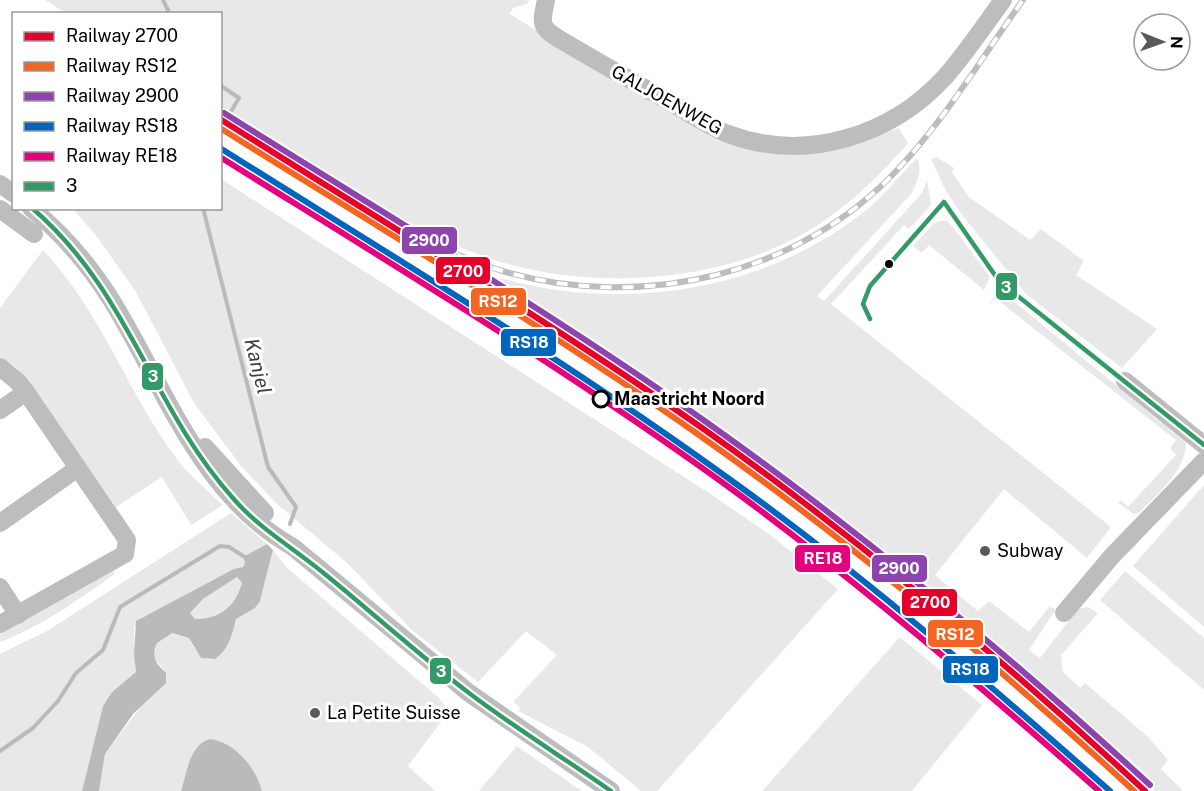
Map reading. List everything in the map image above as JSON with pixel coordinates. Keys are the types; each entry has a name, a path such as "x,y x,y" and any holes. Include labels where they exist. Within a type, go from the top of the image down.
{"street":[{"name":"GALJOENWEG","path":"546,0 542,20 546,31 720,130 762,142 814,145 859,136 908,110 945,77 1003,0"},
{"path":"0,209 34,234"},
{"path":"33,210 78,255 105,290 173,413 202,460 237,501 281,540 293,547 469,693 611,791"},
{"path":"0,367 18,381 26,392 127,540 128,548 124,554 0,624"},
{"path":"1125,381 1204,445"},
{"path":"0,410 26,392"},
{"path":"1064,612 1113,556 1204,461"},
{"path":"0,523 78,468"},
{"path":"0,587 18,615"}],"shaded area":[{"path":"45,0 529,0 527,4 513,8 510,14 599,69 714,134 806,150 836,150 899,128 908,143 869,184 825,220 786,243 742,260 695,272 646,277 597,278 549,273 503,262 428,233 338,183 222,110 222,12 64,12"},
{"path":"936,157 954,168 952,172 969,197 1030,240 1041,229 1084,261 1076,275 1157,329 1122,368 1026,294 962,215 946,191 931,159"},
{"path":"917,158 919,171 912,193 817,296 824,301 922,193 927,180 931,205 909,229 904,225 831,304 1111,527 1087,558 1004,489 935,575 978,611 989,601 1029,632 1049,607 1056,609 1029,650 1040,658 1078,609 1088,607 1098,613 1061,655 1063,672 1080,688 1085,683 1147,736 1168,760 1161,769 1183,791 1155,791 1054,699 1037,679 792,480 602,348 483,273 532,286 583,293 634,294 684,289 734,278 782,261 827,237 869,208"},
{"path":"222,180 709,493 769,534 838,589 657,791 641,791 588,747 518,711 521,708 513,702 557,655 526,631 478,682 413,631 346,562 277,504 241,466 194,403 136,292 95,234 74,210 222,210"},
{"path":"947,221 953,227 990,277 984,290 929,245 922,253 913,246 934,223"},
{"path":"43,250 82,300 143,407 177,459 223,505 191,525 162,477 116,507 28,382 16,367 0,357 0,308"},
{"path":"996,294 1005,294 1186,443 1176,473 1140,512 1134,514 1118,503 1121,500 1128,507 1176,455 1170,448 1176,440 995,298 988,305"},
{"path":"1204,485 1204,627 1133,566"},
{"path":"231,513 267,544 243,558 245,563 243,567 215,579 161,610 142,617 134,628 136,672 112,692 103,706 82,791 0,791 0,654 47,631"},
{"path":"267,544 273,550 260,601 255,608 236,619 227,646 215,659 201,658 189,638 172,633 157,643 155,656 157,663 166,673 166,683 133,714 105,754 99,791 82,791 103,706 112,692 136,672 134,655 136,621 234,569 243,567 245,563 243,557","holes":["237,577 242,583 231,605 219,614 195,619 190,613 203,599"]},
{"path":"273,550 285,566 439,698 448,711 408,766 435,791 262,791 251,768 219,740 186,775 181,791 99,791 105,754 166,673 154,657 157,643 171,633 189,638 204,658 211,659 218,656 229,641 236,619 255,608 264,588"},
{"path":"111,569 115,574 74,603 30,629 0,642 0,634"},
{"path":"1125,571 1204,638 1204,690 1100,600"},
{"path":"237,577 242,583 231,605 212,617 195,619 190,613 203,599"},
{"path":"900,637 982,705 912,791 762,791"},
{"path":"210,739 228,745 250,765 262,791 181,791 193,753 203,742"},
{"path":"517,746 576,787 582,791 479,791"}],"waterway":[{"name":"Kanjel","path":"163,0 169,12"},
{"name":"Kanjel","path":"222,86 239,98 222,127"},
{"name":"Kanjel","path":"204,210 268,467 296,507 290,524"},
{"path":"0,751 33,728 58,701 76,673 103,650 120,607 220,546 229,547 248,559"}],"railway":[{"path":"353,203 409,232 486,266 558,283 612,287 665,284 717,275 768,258 815,235 859,205 899,168 933,129 1023,0"}],"rail line":[{"name":"2900","path":"224,113 590,343 767,466 935,597 1150,785"},
{"name":"2700","path":"222,120 586,349 763,472 931,603 1145,791"},
{"name":"RS12","path":"222,129 462,278 581,355 756,476 922,606 1134,791"},
{"name":"RS18","path":"222,149 548,354 739,486 882,596 1110,791"},
{"name":"RE18","path":"222,158 547,362 737,493 921,638 1099,791"}],"transit line":[{"name":"3","path":"870,319 863,304 870,286 944,202 999,281 1204,445"},
{"name":"3","path":"34,210 65,241 93,275 117,312 180,425 204,462 242,508 469,693 611,791"}],"place":[{"name":"Maastricht Noord","path":"601,399"},
{"name":"Subway","path":"985,551"},
{"name":"La Petite Suisse","path":"315,713"}]}
